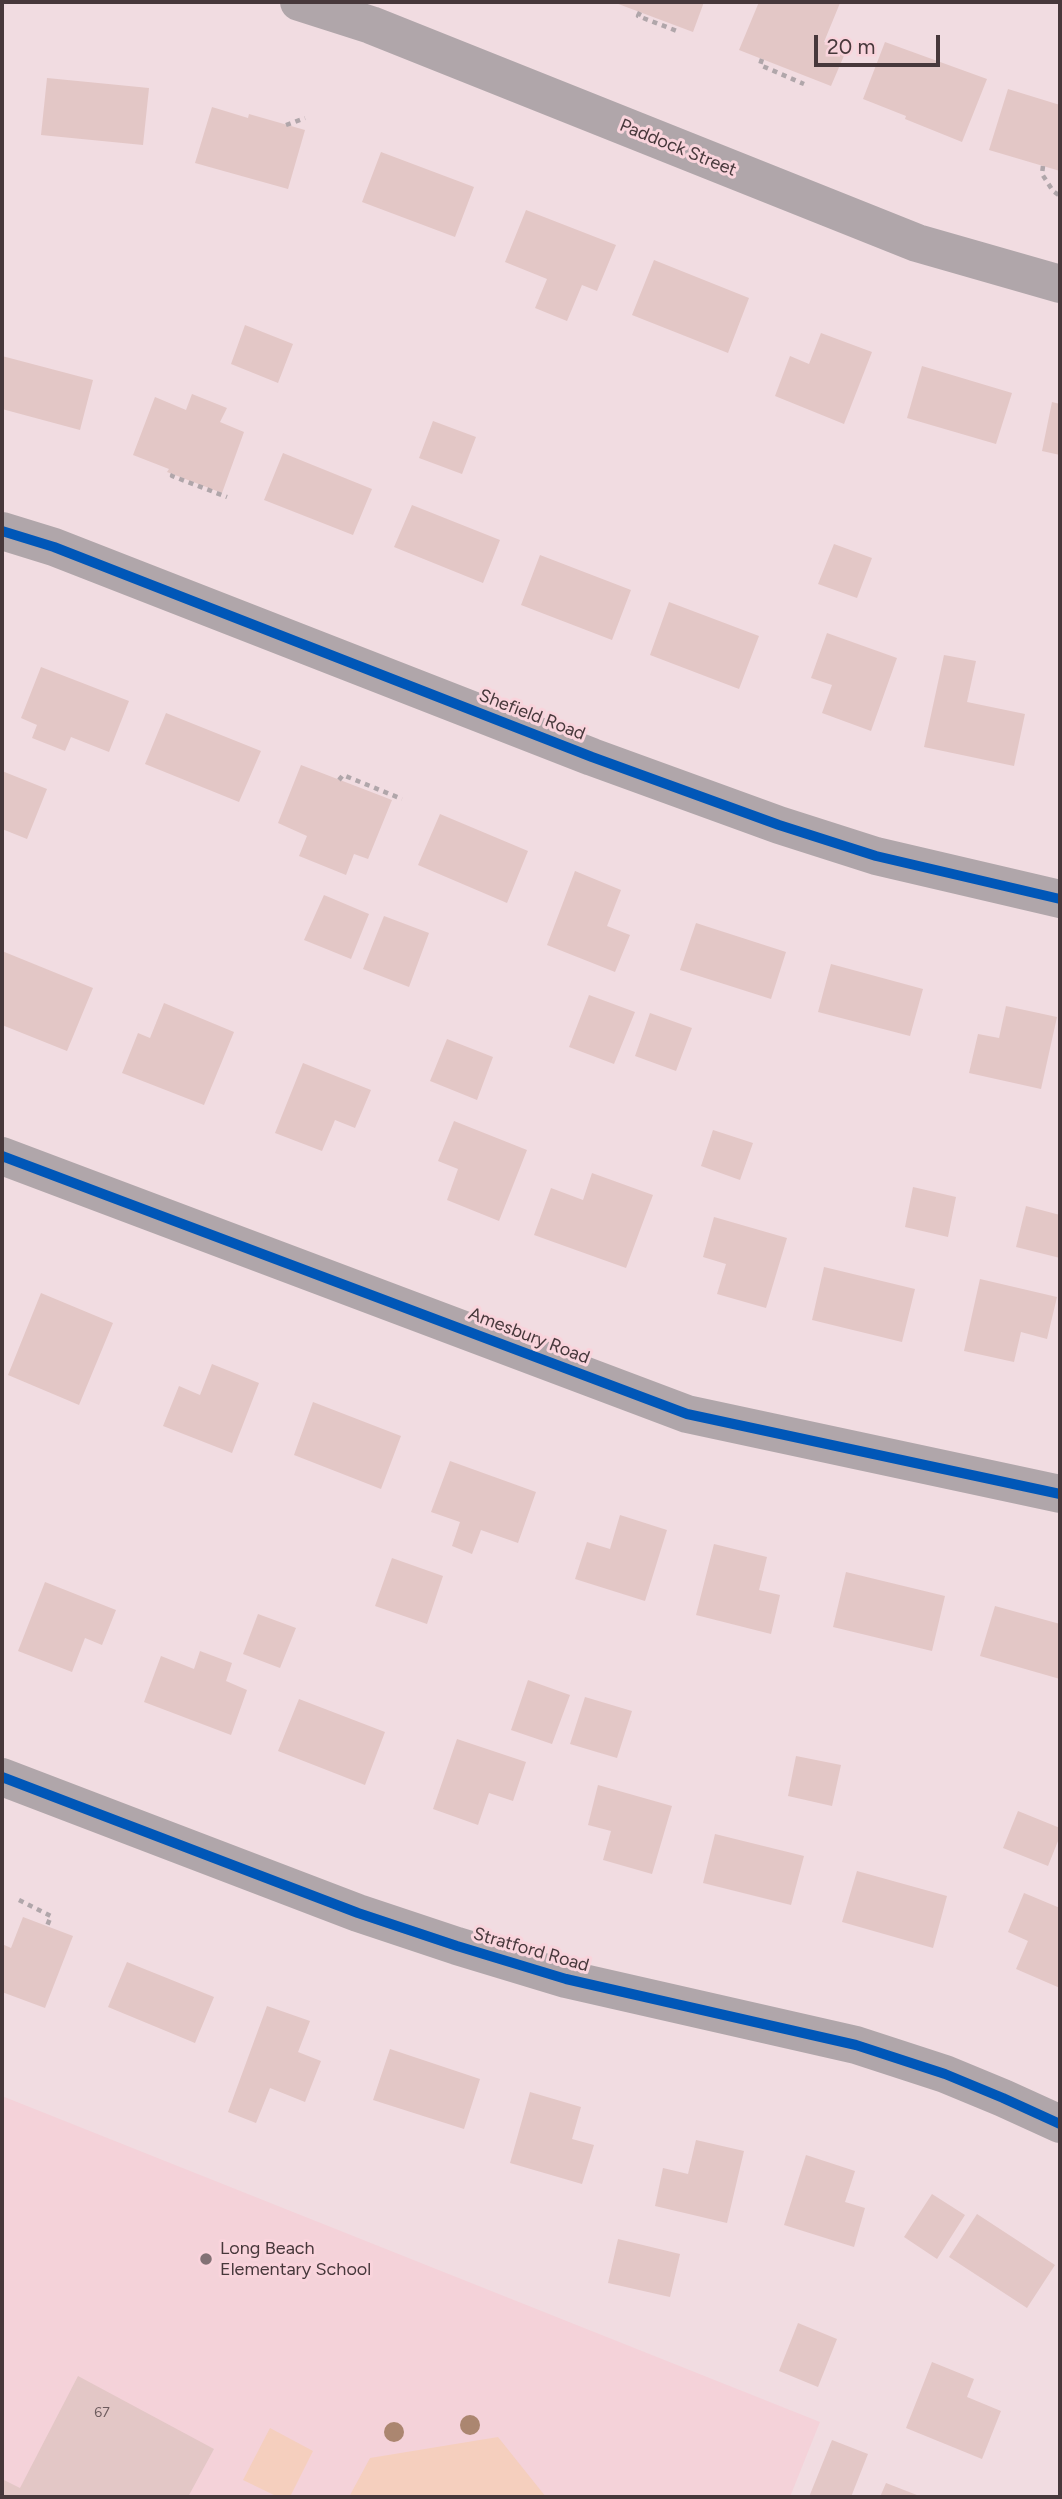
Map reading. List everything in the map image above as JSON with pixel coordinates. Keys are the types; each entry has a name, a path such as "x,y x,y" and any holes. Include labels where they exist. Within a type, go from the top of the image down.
{"street":[{"name":"Paddock Street","path":"299,2 370,25 917,243 1060,284"},
{"name":"Shefield Road","path":"2,531 54,547 531,733 779,825 876,856 1060,899"},
{"name":"Amesbury Road","path":"2,1156 687,1414 1060,1494"},
{"name":"Stratford Road","path":"2,1777 358,1913 457,1946 566,1979 856,2045 944,2074 1060,2124"}],"path":[{"path":"640,12 638,16 677,32"},
{"path":"762,59 760,65 804,84"},
{"path":"286,125 305,118"},
{"path":"1043,166 1042,174 1053,191 1060,196"},
{"path":"173,474 172,476 227,497"},
{"path":"339,780 342,775 402,799"},
{"path":"19,1900 51,1916 47,1926"}],"shaded area":[{"name":"Long Beach Elementary School","path":"2,2096 820,2422 790,2497 2,2497"},
{"path":"270,2428 313,2451 290,2497 278,2497 243,2480"},
{"path":"498,2437 546,2497 349,2497 370,2458"}],"building":[{"path":"613,2 704,2 693,32"},
{"path":"759,2 840,3 824,42 846,51 831,86 739,50"},
{"path":"885,42 987,79 962,142 863,99"},
{"path":"47,78 149,88 143,145 41,135"},
{"path":"1008,89 1060,105 1060,171 989,150"},
{"path":"212,107 305,130 288,189 195,163"},
{"path":"381,152 474,187 455,237 362,202"},
{"path":"526,210 616,245 597,291 582,285 567,321 535,308 547,279 505,262"},
{"path":"654,260 749,298 728,353 632,315"},
{"path":"245,325 293,344 278,383 231,364"},
{"path":"821,333 872,352 844,424 775,396 790,356 809,364"},
{"path":"2,356 93,380 80,430 2,409"},
{"path":"922,366 1012,393 996,444 907,418"},
{"path":"192,394 227,408 220,422 244,432 222,493 167,472 169,469 133,455 155,397 186,410"},
{"path":"1052,402 1060,404 1060,455 1042,451"},
{"path":"433,421 476,437 462,474 419,458"},
{"path":"283,453 372,489 353,535 264,500"},
{"path":"412,505 500,540 483,583 394,547"},
{"path":"834,544 872,558 857,598 818,584"},
{"path":"540,555 631,590 612,640 521,605"},
{"path":"669,602 759,636 739,689 650,655"},
{"path":"827,633 897,658 871,731 822,713 832,685 811,678"},
{"path":"944,655 976,661 967,702 1025,714 1014,766 924,747"},
{"path":"41,667 129,701 109,752 71,737 65,751 32,738 37,725 21,718"},
{"path":"166,713 261,751 239,802 145,764"},
{"path":"301,765 392,800 368,859 354,854 346,875 299,856 307,836 278,823"},
{"path":"2,771 47,789 27,839 2,829"},
{"path":"440,814 528,851 507,903 418,865"},
{"path":"575,871 621,890 607,926 630,935 615,972 547,945"},
{"path":"324,895 369,914 351,959 304,940"},
{"path":"384,916 429,933 409,987 363,969"},
{"path":"696,923 786,952 771,999 680,970"},
{"path":"2,951 93,988 67,1051 2,1025"},
{"path":"831,964 923,989 910,1036 818,1012"},
{"path":"589,995 635,1012 614,1064 569,1047"},
{"path":"164,1003 234,1032 204,1105 122,1073 138,1033 150,1038"},
{"path":"1006,1006 1057,1017 1041,1089 969,1073 978,1034 999,1038"},
{"path":"650,1013 692,1028 676,1071 635,1056"},
{"path":"447,1039 493,1057 477,1100 430,1081"},
{"path":"303,1063 371,1090 355,1128 335,1120 322,1151 275,1133"},
{"path":"454,1121 527,1150 499,1221 447,1200 458,1169 438,1161"},
{"path":"713,1130 753,1143 740,1180 701,1166"},
{"path":"592,1173 653,1195 626,1268 534,1235 551,1188 583,1200"},
{"path":"913,1187 956,1197 948,1237 905,1227"},
{"path":"1026,1206 1060,1215 1060,1258 1016,1247"},
{"path":"714,1217 787,1238 766,1308 717,1294 726,1264 703,1257"},
{"path":"824,1267 915,1289 902,1342 812,1320"},
{"path":"980,1279 1057,1297 1047,1339 1021,1332 1014,1362 964,1351"},
{"path":"41,1293 113,1323 79,1405 8,1375"},
{"path":"212,1364 259,1383 232,1453 163,1426 179,1386 200,1395"},
{"path":"313,1402 401,1436 381,1489 294,1455"},
{"path":"450,1461 536,1492 518,1543 481,1530 472,1554 452,1546 460,1522 431,1512"},
{"path":"620,1515 667,1530 645,1601 575,1579 587,1542 610,1549"},
{"path":"714,1544 767,1557 759,1590 780,1595 771,1634 696,1615"},
{"path":"392,1558 443,1576 427,1624 375,1606"},
{"path":"846,1572 945,1596 932,1651 833,1627"},
{"path":"45,1582 116,1610 102,1645 85,1638 72,1672 18,1651"},
{"path":"995,1606 1060,1624 1060,1679 980,1656"},
{"path":"258,1614 296,1628 280,1668 243,1654"},
{"path":"200,1651 232,1663 226,1681 247,1690 231,1735 144,1702 161,1656 194,1669"},
{"path":"528,1680 570,1695 552,1744 511,1730"},
{"path":"585,1697 632,1711 617,1758 570,1744"},
{"path":"299,1699 385,1732 365,1785 278,1751"},
{"path":"457,1739 526,1762 513,1801 489,1793 478,1825 433,1809"},
{"path":"796,1756 841,1765 832,1806 788,1796"},
{"path":"598,1785 672,1806 652,1874 603,1860 611,1831 588,1825"},
{"path":"1018,1811 1060,1828 1060,1836 1048,1866 1003,1848"},
{"path":"715,1834 804,1856 791,1905 703,1883"},
{"path":"857,1871 947,1896 933,1948 842,1922"},
{"path":"1024,1893 1060,1908 1060,1988 1016,1969 1028,1941 1008,1932"},
{"path":"23,1917 73,1936 45,2008 2,1992 2,1944 11,1948"},
{"path":"127,1962 214,1997 195,2043 108,2007"},
{"path":"267,2006 310,2021 298,2052 321,2061 305,2102 270,2088 256,2123 228,2112"},
{"path":"390,2049 480,2079 464,2129 373,2100"},
{"path":"530,2092 581,2107 572,2139 594,2145 582,2184 510,2163"},
{"path":"696,2140 744,2151 727,2223 655,2206 663,2168 688,2174"},
{"path":"806,2155 855,2171 845,2202 865,2208 854,2247 784,2225"},
{"path":"932,2194 965,2215 937,2259 904,2237"},
{"path":"977,2214 1055,2265 1027,2308 949,2257"},
{"path":"618,2239 680,2254 670,2297 608,2283"},
{"path":"798,2323 837,2339 818,2387 779,2371"},
{"path":"932,2362 974,2379 967,2397 1001,2411 982,2459 906,2428"},
{"path":"78,2376 214,2449 188,2497 2,2497 2,2479 20,2488"},
{"path":"832,2440 868,2454 851,2497 809,2497"},
{"path":"886,2483 922,2497 880,2497"}],"cycle path":[{"path":"2,531 54,547 592,757 779,825 876,856 1060,899"},
{"path":"2,1156 687,1414 1060,1494"},
{"path":"2,1777 358,1913 457,1946 566,1979 856,2045 945,2074 1060,2124"}],"place":[{"name":"Long Beach Elementary School","path":"206,2259"}]}
